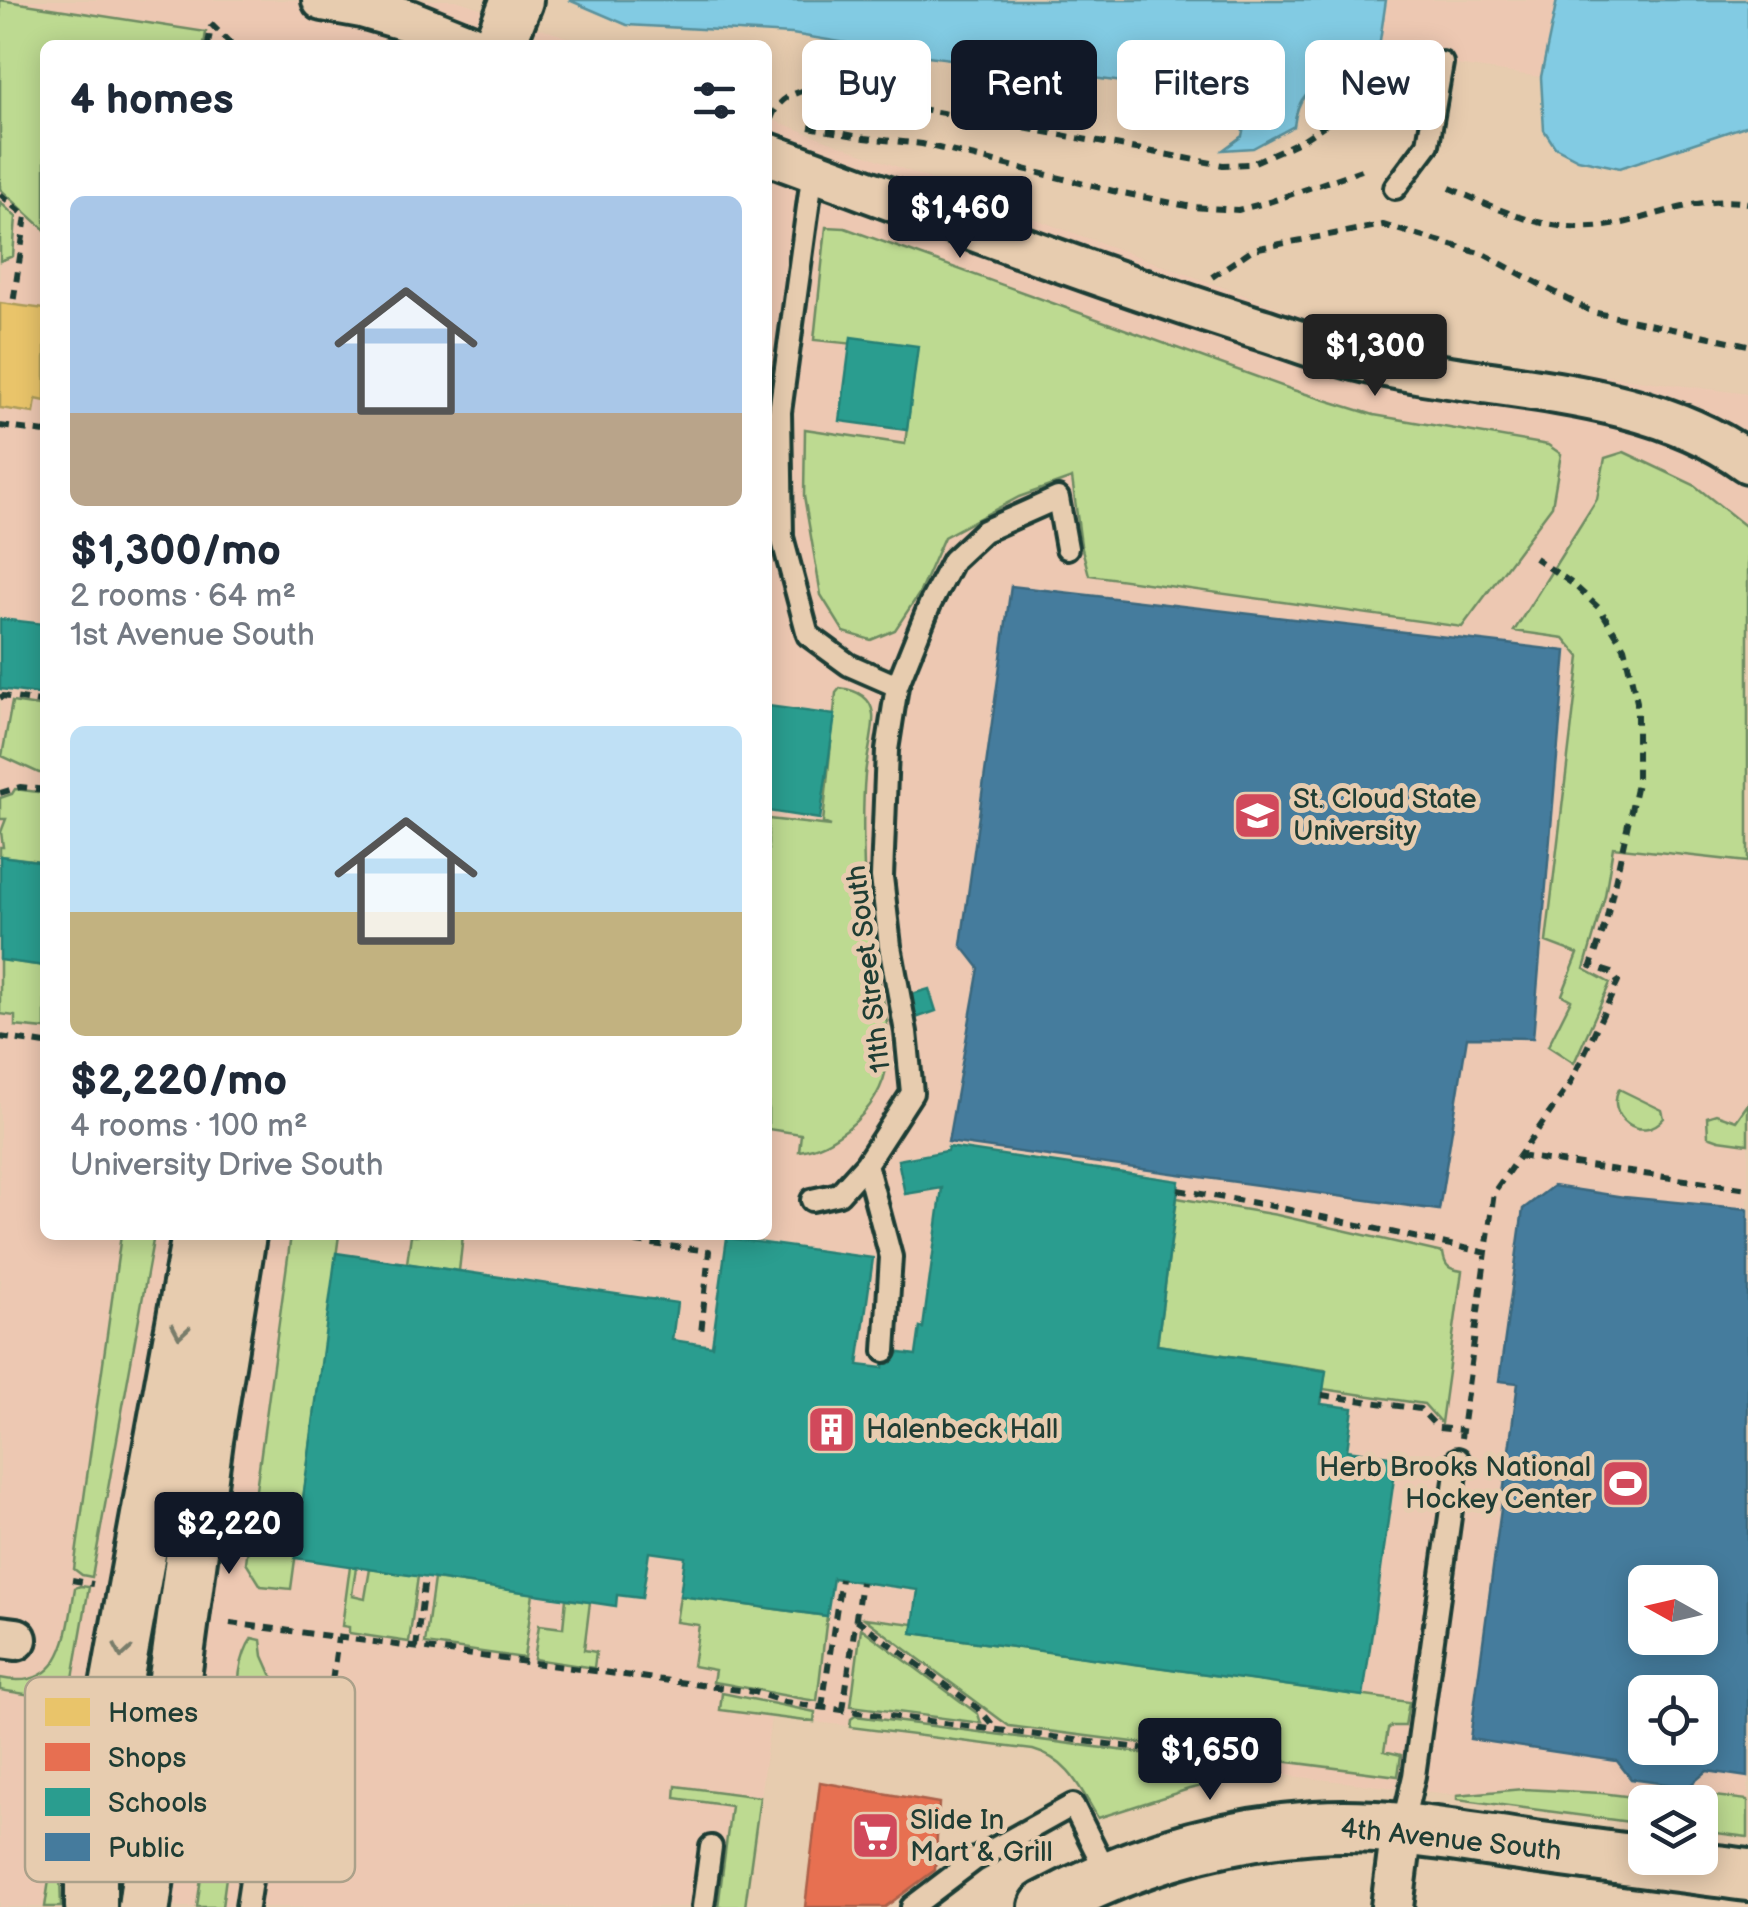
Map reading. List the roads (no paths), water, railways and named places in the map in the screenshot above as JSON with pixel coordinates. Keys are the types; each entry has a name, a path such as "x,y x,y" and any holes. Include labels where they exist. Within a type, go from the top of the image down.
{"street":[{"path":"323,0 410,21 458,40"},
{"path":"500,40 517,0"},
{"path":"772,138 813,170 1176,303 1356,360 1629,408 1690,428 1748,462"},
{"path":"117,1677 197,1240"},
{"path":"175,1677 239,1240"},
{"name":"4th Avenue South","path":"1046,1907 1152,1859 1270,1833 1335,1827 1402,1830 1748,1875"},
{"path":"1392,1907 1402,1830"},
{"path":"90,1882 91,1907"},
{"path":"144,1907 147,1882"}],"lane":[{"path":"1395,188 1428,144 1430,130"},
{"path":"813,170 780,412 782,537 808,636 849,665 897,686"},
{"name":"11th Street South","path":"812,1200 840,1194 866,1164 912,1093 882,878 887,750 897,686 930,604 953,560 984,532 1058,498 1067,548"},
{"path":"866,1164 891,1257 885,1351"},
{"path":"1402,1830 1414,1776 1458,1459"},
{"path":"912,1907 974,1860 1073,1805 1108,1876"},
{"path":"703,1907 711,1846"},
{"path":"247,1907 251,1882"}],"water":[{"path":"569,0 1386,0 1380,40 1305,40 1305,96 1294,126 1253,148 1223,150 1242,136 1243,130 1285,130 1285,40 1117,40 1117,81 1097,79 1097,40 951,40 951,59 931,56 931,40 828,40 792,34 627,25"},
{"path":"1557,0 1748,0 1748,125 1620,168 1578,159 1555,147 1544,130 1541,77"}],"place":[{"name":"St. Cloud State University","path":"1258,815"},
{"name":"Halenbeck Hall","path":"831,1429"},
{"name":"Herb Brooks National Hockey Center","path":"1626,1483"},
{"name":"Slide In Mart & Grill","path":"875,1836"}]}
